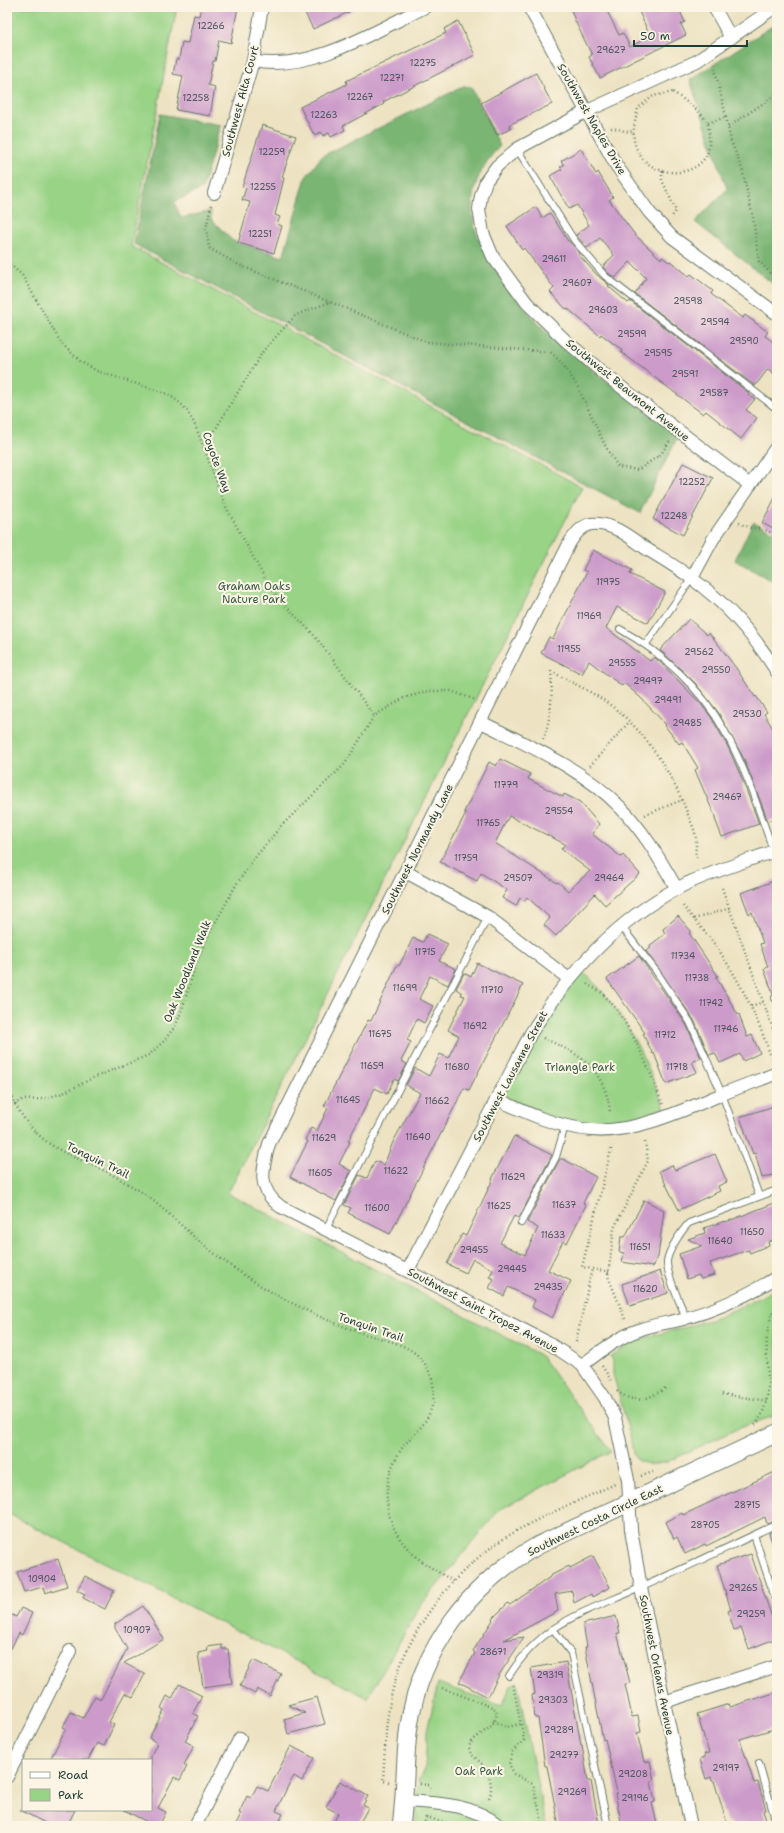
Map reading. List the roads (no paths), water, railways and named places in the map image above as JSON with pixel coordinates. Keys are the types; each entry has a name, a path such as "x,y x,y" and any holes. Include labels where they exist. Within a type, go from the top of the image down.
{"street":[{"name":"Southwest Alta Court","path":"214,193 253,62 262,7"},
{"path":"253,62 264,64 290,63 309,58 362,39 425,7"},
{"name":"Southwest Naples Drive","path":"529,7 616,165 649,212 672,238 777,314"},
{"path":"714,7 731,38"},
{"name":"Southwest Beaumont Avenue","path":"750,485 608,377 565,340 527,303 493,257 483,233 479,209 481,196 486,181 497,166 517,149 587,111 697,61 774,7"},
{"path":"777,446 713,539 692,578 712,594 742,626 777,672"},
{"name":"Southwest Normandy Lane","path":"262,1179 263,1165 269,1144 570,542 585,526 604,524 692,578"},
{"path":"481,722 537,750 582,775 619,806 651,844 677,889"},
{"name":"Southwest Lausanne Street","path":"408,1270 531,1033 548,1005 568,979 599,946 621,926 652,904 677,889 715,872 776,854"},
{"path":"406,872 488,916 568,979"},
{"path":"497,1099 527,1114 565,1126 593,1130 611,1130 668,1116 777,1073"},
{"name":"Southwest Saint Tropez Avenue","path":"262,1179 268,1194 274,1202 547,1342 582,1365 605,1398 615,1418 628,1480 630,1502"},
{"path":"582,1365 623,1336 639,1330 686,1318 738,1300 777,1277"},
{"name":"Southwest Costa Circle East","path":"401,1826 404,1801 408,1727 416,1691 425,1666 436,1643 473,1596 490,1579 517,1558 560,1534 777,1433"},
{"name":"Southwest Orleans Avenue","path":"630,1502 631,1530 641,1588 691,1826"},
{"path":"7,1777 70,1651"},
{"path":"664,1702 777,1666"},
{"path":"195,1826 240,1738"},
{"path":"404,1801 464,1808 483,1815 500,1826"}],"lane":[{"path":"517,149 574,240 605,276 777,409"},
{"path":"646,644 692,578"},
{"path":"620,629 646,644 686,679 724,729 739,759 776,854"},
{"path":"326,1229 488,916"},
{"path":"621,926 664,981 690,1022 722,1094 759,1196"},
{"path":"521,1223 556,1156 565,1126"},
{"path":"686,1318 667,1265 667,1260 683,1230 689,1223 777,1190"},
{"path":"508,1676 532,1644 571,1617 641,1588 777,1524"},
{"path":"754,1535 777,1604"},
{"path":"553,1629 571,1653 608,1826"},
{"path":"759,1763 777,1826"}],"park label":[{"name":"Graham Oaks Nature Park","path":"254,592"},
{"name":"Triangle Park","path":"580,1067"},
{"name":"Oak Park","path":"479,1771"}]}
